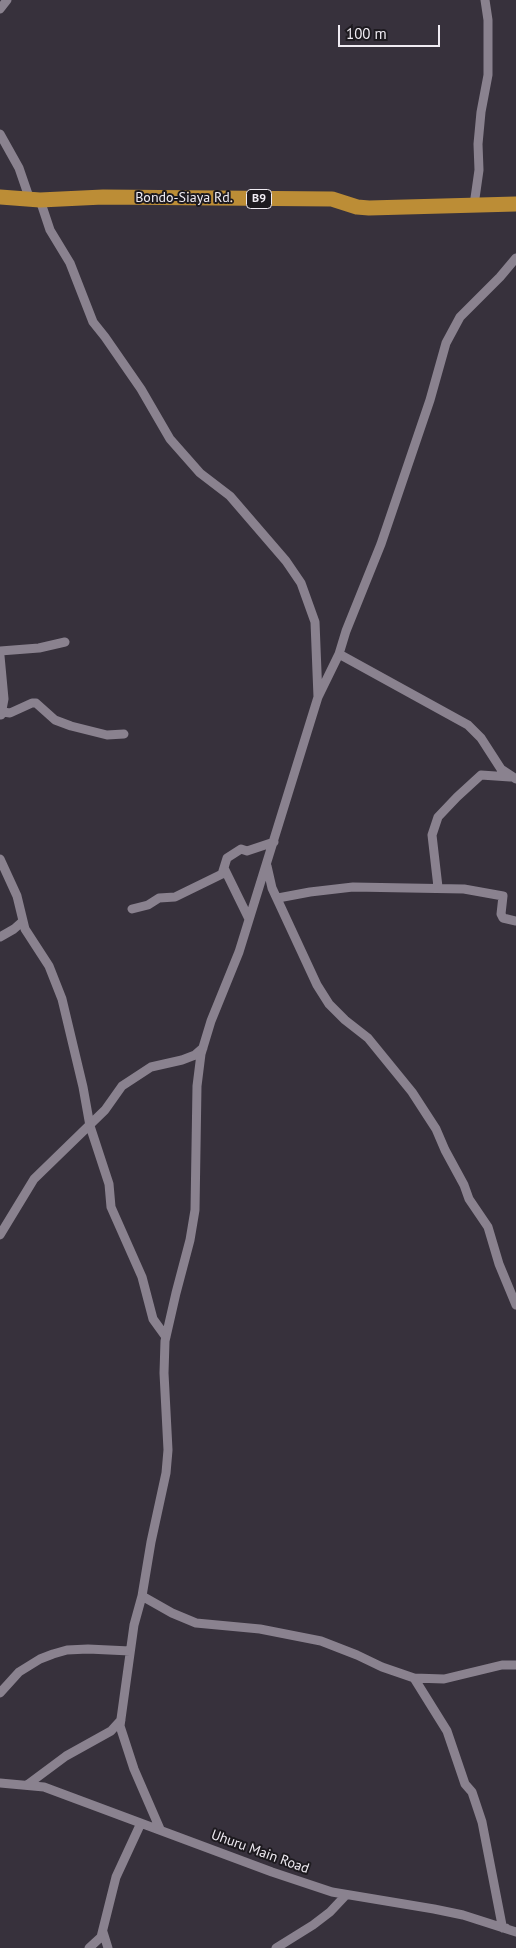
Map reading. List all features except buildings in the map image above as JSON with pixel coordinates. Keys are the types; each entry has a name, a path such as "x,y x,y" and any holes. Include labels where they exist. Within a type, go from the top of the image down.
{"highway":[{"name":"Bondo-Siaya Rd.","path":"0,197 35,200 103,197 332,200 357,207 369,208 516,204"}],"street":[{"path":"0,9 7,0"},
{"path":"474,205 479,170 478,144 481,112 488,75 488,20 485,0"},
{"path":"0,134 50,230 67,258 93,322 141,390 170,439 200,473 230,496 286,560 300,583 315,622 318,697"},
{"path":"160,1829 134,1769 121,1733 121,1720 134,1626 142,1596 167,1465 164,1374 166,1336 190,1240 195,1210 197,1086 204,1047 211,1021 234,968 250,919 318,697 339,654 346,631 391,517 430,400 446,343 460,317 516,258"},
{"path":"0,651 39,648 65,642"},
{"path":"339,654 468,725 481,738 504,773 514,778"},
{"path":"0,656 4,699 1,714 10,713 36,703 55,720 71,726 107,735 124,734"},
{"path":"485,775 494,769 495,760"},
{"path":"438,887 432,835 438,817 457,796 481,775 514,778"},
{"path":"132,909 148,906 160,898 175,897 222,874 230,854 241,849 247,851 274,842"},
{"path":"0,859 18,896 25,929 48,966 62,999 84,1087 90,1126 104,1166 111,1207 142,1277 153,1319 166,1336"},
{"path":"267,866 272,888 317,984 329,1004 345,1020 368,1038 412,1092 436,1129 470,1199 488,1227 499,1264 516,1305"},
{"path":"224,868 250,919"},
{"path":"256,898 265,895 277,896 353,887 438,887 464,889 503,896 501,914 503,918 516,921"},
{"path":"0,937 23,921"},
{"path":"0,1234 34,1179 90,1126 105,1110 116,1092 131,1079 151,1067 182,1060 195,1055 204,1047"},
{"path":"142,1596 172,1613 196,1623 260,1628 321,1641 382,1667 414,1678 444,1679 502,1665 516,1665"},
{"path":"0,1693 19,1672 40,1659 53,1654 67,1650 88,1649 130,1651"},
{"path":"414,1678 447,1731 465,1784 472,1792 482,1822 503,1928 516,1928"},
{"path":"27,1785 66,1756 112,1731 121,1720"},
{"name":"Uhuru Main Road","path":"0,1783 44,1787 272,1872 332,1892 434,1908 516,1932"},
{"path":"89,1948 99,1940 103,1932 116,1877 141,1823"},
{"path":"276,1948 313,1925 330,1912 346,1895"},
{"path":"103,1932 108,1948"}]}
